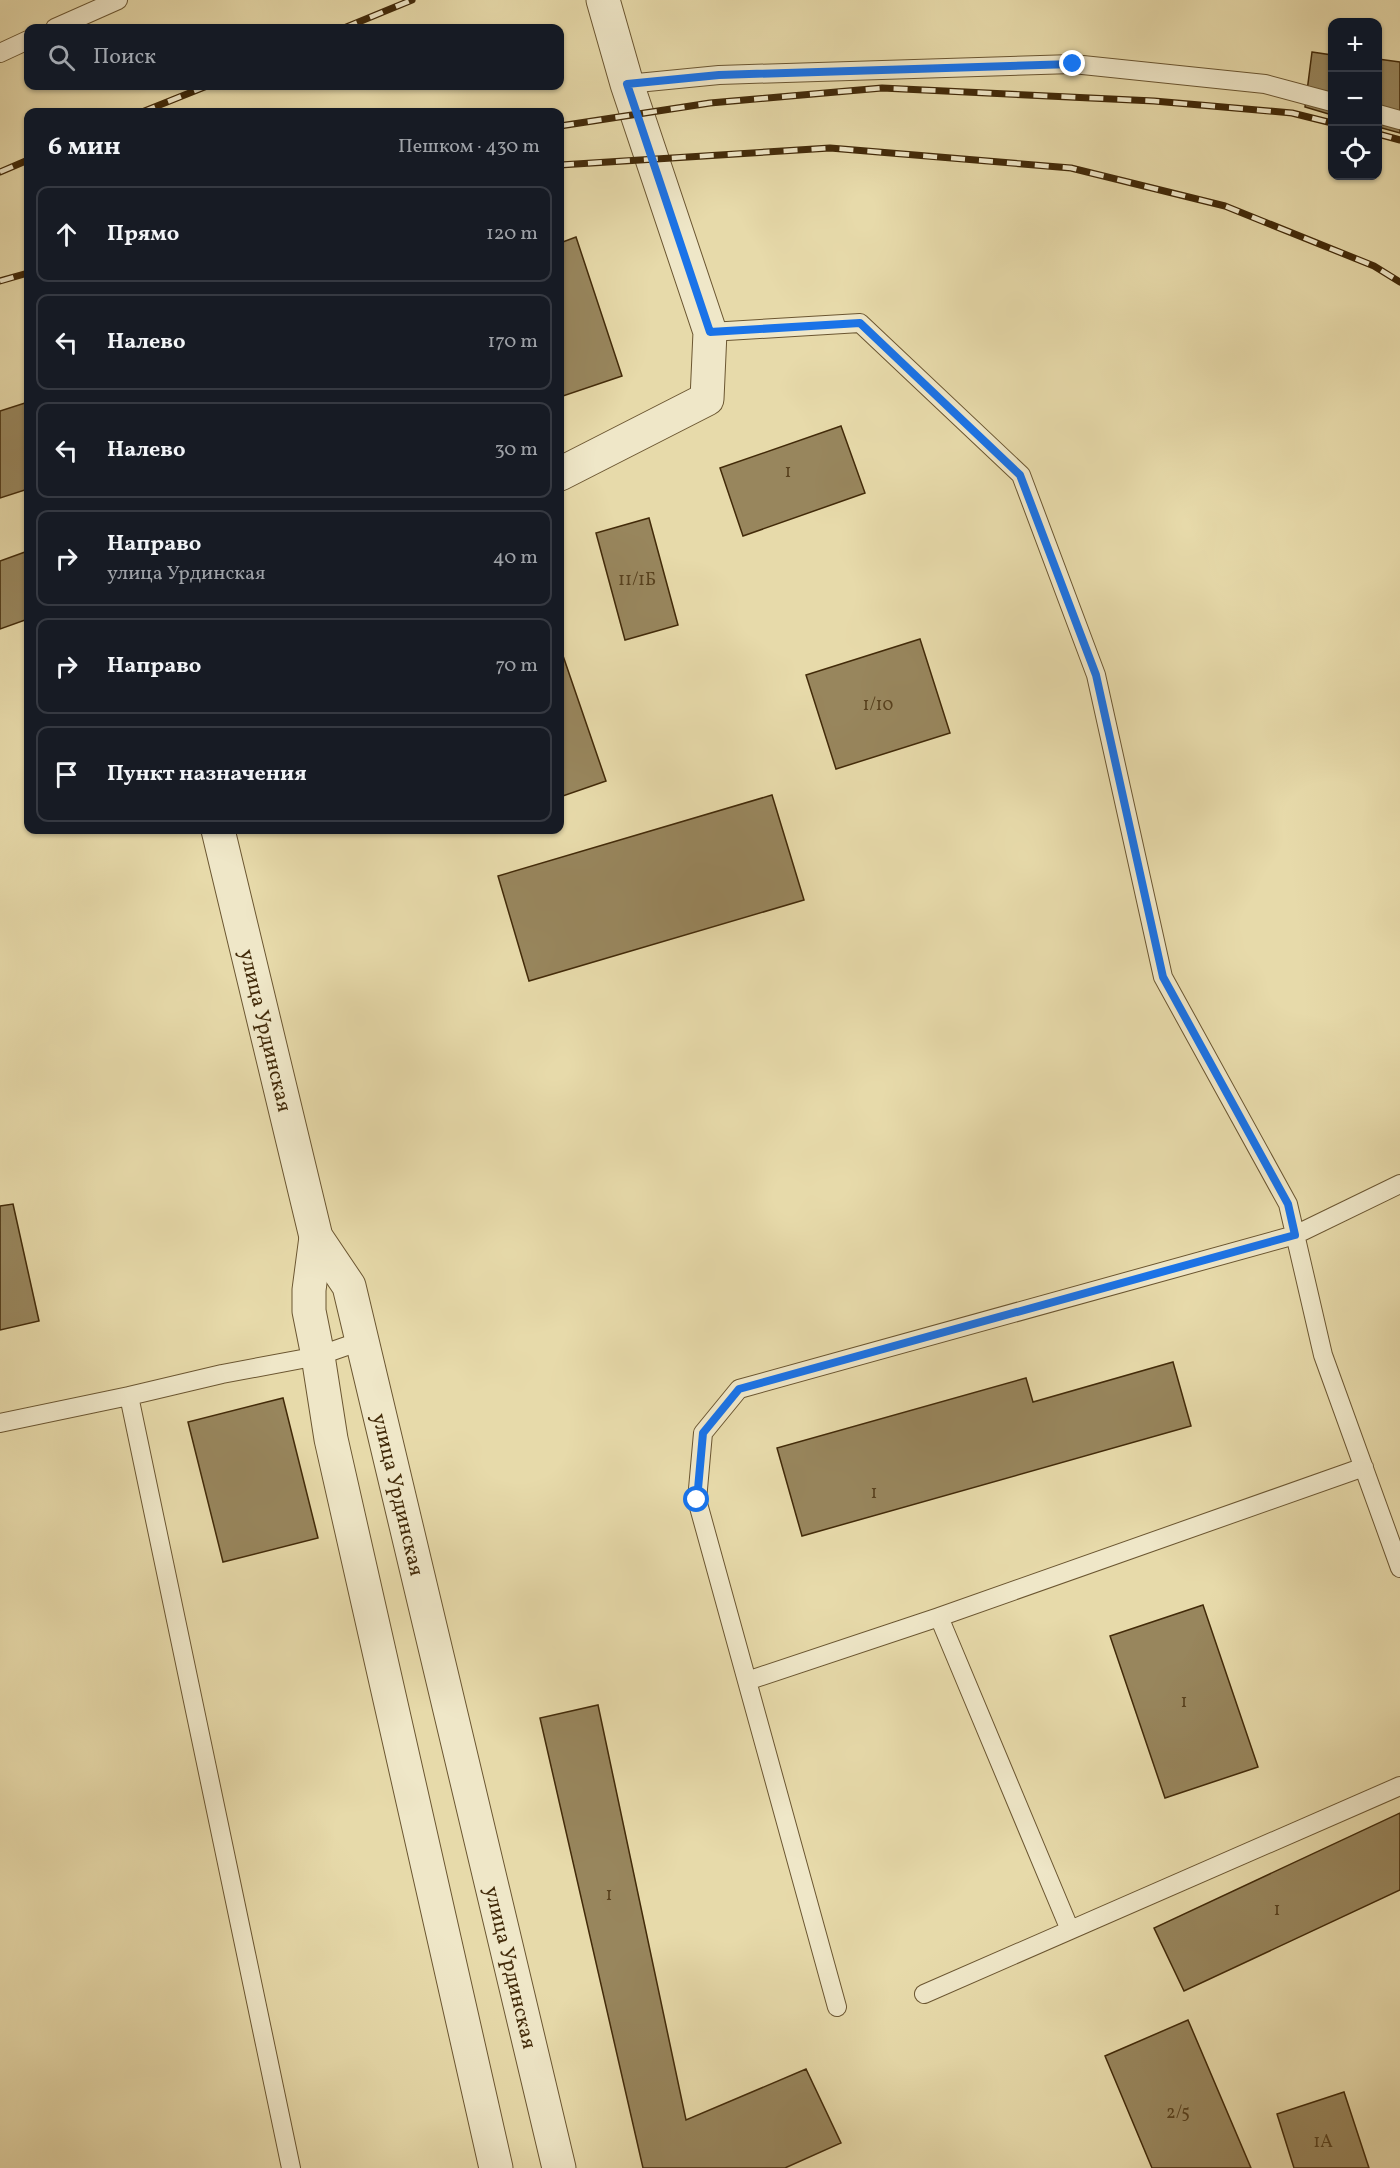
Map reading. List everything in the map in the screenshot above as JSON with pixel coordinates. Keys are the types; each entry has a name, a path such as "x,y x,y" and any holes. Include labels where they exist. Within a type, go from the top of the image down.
{"street":[{"path":"564,472 707,399 710,332 627,84 603,0"},
{"name":"улица Урдинская","path":"219,834 316,1237 349,1286 560,2168"},
{"path":"316,1237 309,1290 309,1311 331,1439 496,2168"}],"lane":[{"path":"64,24 118,0"},
{"path":"0,53 24,42"},
{"path":"627,84 719,75 1073,64 1265,84 1328,101"},
{"path":"1382,115 1400,120"},
{"path":"710,332 860,323 1020,475 1096,675 1163,977 1288,1204 1323,1355 1400,1568"},
{"path":"837,2007 697,1500 703,1433 739,1389 1295,1235 1400,1184"},
{"path":"0,1423 222,1374 318,1356 361,1341"},
{"path":"129,1396 291,2168"},
{"path":"747,1681 939,1617 1364,1467"},
{"path":"939,1617 1070,1930"},
{"path":"924,1994 1400,1786"}],"building":[{"path":"1312,52 1328,54 1328,114 1305,107"},
{"path":"1382,60 1400,62 1400,133 1382,128"},
{"path":"576,237 622,376 564,396 564,242"},
{"path":"24,403 24,490 0,498 0,411"},
{"path":"841,426 865,493 743,536 720,468"},
{"path":"649,518 678,625 625,640 596,533"},
{"path":"24,552 24,620 0,629 0,561"},
{"path":"920,639 950,733 836,769 806,675"},
{"path":"564,659 606,781 564,796"},
{"path":"772,795 804,900 529,981 498,876"},
{"path":"13,1204 39,1321 0,1330 0,1206"},
{"path":"1173,1362 1191,1426 802,1536 777,1448 1026,1378 1033,1402"},
{"path":"283,1398 318,1538 223,1562 188,1422"},
{"path":"1203,1605 1258,1767 1165,1798 1110,1636"},
{"path":"598,1705 686,2120 806,2069 841,2143 785,2168 643,2168 540,1718"},
{"path":"1400,1813 1400,1890 1184,1991 1154,1928"},
{"path":"1188,2020 1251,2168 1152,2168 1105,2056"},
{"path":"1344,2092 1369,2168 1294,2168 1277,2114"}],"railway":[{"path":"354,24 412,0"},
{"path":"564,125 710,103 882,88 1154,101 1292,113 1328,122"},
{"path":"152,108 197,90"},
{"path":"1382,135 1400,140"},
{"path":"564,165 830,148 1071,168 1225,206 1374,266 1400,282"},
{"path":"0,172 24,162"},
{"path":"0,281 24,274"}],"route":[{"path":"697,1500 703,1433 739,1389 1295,1235 1288,1204 1163,977 1096,675 1020,475 860,323 710,332 627,84 719,75 1073,64"}]}
